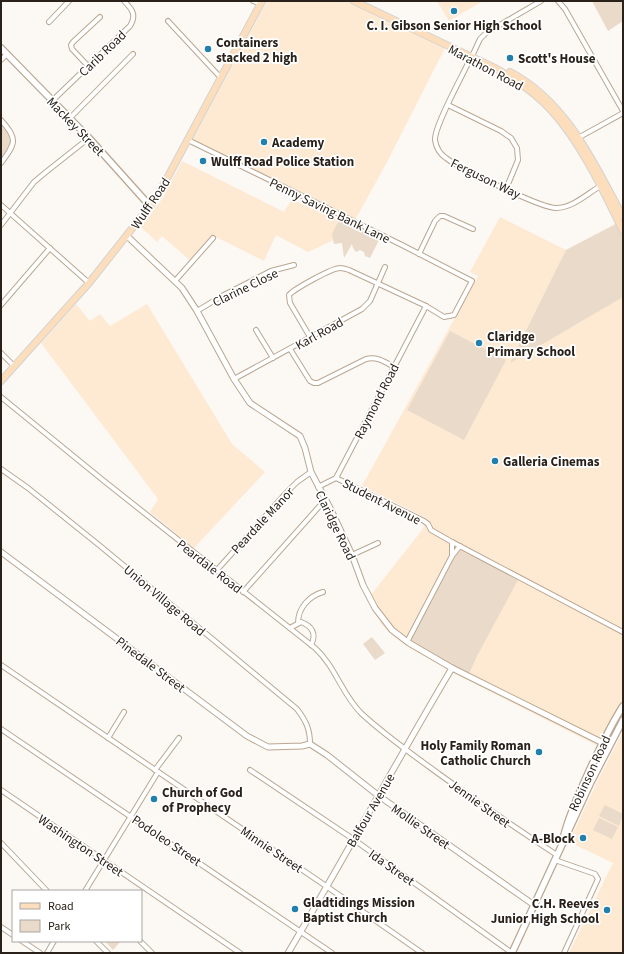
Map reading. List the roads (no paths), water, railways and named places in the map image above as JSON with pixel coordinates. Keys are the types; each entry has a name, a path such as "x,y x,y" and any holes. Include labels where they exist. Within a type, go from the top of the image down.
{"main road":[{"name":"Marathon Road","path":"354,1 511,72 528,83 558,111 578,138 623,217"},
{"name":"Marathon Road","path":"362,1 472,55 518,81 546,105 568,132 603,184 623,231"},
{"name":"Wulff Road","path":"1,381 89,283 157,197 261,2"},
{"name":"Mackey Street","path":"1,48 89,138 150,206"},
{"name":"Robinson Road","path":"562,843 573,807 602,743 623,706"},
{"name":"Robinson Road","path":"512,953 562,843 623,720"}],"street":[{"path":"49,22 69,1"},
{"name":"Carib Road","path":"52,101 124,32 133,20 132,9 124,1"},
{"path":"253,1 261,2"},
{"name":"Ferguson Way","path":"541,1 486,33 480,39 448,105 436,134 436,146 441,154 457,165 506,189 543,205 555,208 569,205 603,184"},
{"path":"558,1 565,9 623,112 578,138"},
{"path":"88,66 72,49 72,45 73,42 100,17"},
{"path":"168,21 221,78"},
{"path":"1,60 6,54"},
{"path":"69,119 133,54"},
{"path":"448,105 502,131 511,138 517,148 518,160 506,189"},
{"path":"1,120 13,135 14,142 1,163"},
{"path":"1,224 34,182 89,138"},
{"name":"Penny Saving Bank Lane","path":"188,140 472,281 454,314 444,317 426,306"},
{"path":"1,205 89,283"},
{"path":"419,254 435,221 440,216 444,216 473,229"},
{"name":"Claridge Road","path":"127,236 182,288 197,311 234,379 250,403 300,436 305,448 311,472 352,555 363,585 375,608 392,630 407,642 452,668 609,746"},
{"path":"175,281 213,238"},
{"path":"1,305 50,248"},
{"name":"Clarine Close","path":"197,311 222,296 271,271 294,265"},
{"name":"Karl Road","path":"234,379 362,309 370,301 385,267"},
{"path":"310,337 288,299 291,293 328,272 340,268 349,270 426,306"},
{"name":"Raymond Road","path":"336,478 426,306"},
{"path":"256,330 273,358"},
{"path":"290,349 308,379 314,383 318,383 366,359 374,358 394,367"},
{"path":"1,353 14,366"},
{"name":"Peardale Road","path":"1,397 216,571 311,645 325,658 353,705 404,748"},
{"name":"Union Village Road","path":"1,469 28,488 100,545 296,709 306,722 310,736 310,744"},
{"name":"Peardale Manor","path":"216,571 286,493 297,482 311,472"},
{"path":"318,487 336,478"},
{"name":"Student Avenue","path":"336,478 428,524 431,530 452,542 623,632"},
{"path":"243,592 325,500"},
{"path":"452,542 452,556"},
{"path":"352,555 378,543"},
{"path":"407,642 452,556 460,546"},
{"name":"Pinedale Street","path":"1,552 253,740 268,747 302,746 310,744"},
{"path":"298,623 300,613 306,602 318,593 323,592"},
{"path":"290,628 298,623 303,623 314,632 314,640 311,645"},
{"name":"Minnie Street","path":"1,665 422,953"},
{"name":"Balfour Avenue","path":"288,953 379,796 404,748 452,668"},
{"path":"108,738 124,712"},
{"name":"Podoleo Street","path":"1,729 332,953"},
{"path":"87,890 103,860 157,771 179,738"},
{"name":"Mollie Street","path":"310,744 327,755 379,796 534,905"},
{"name":"Jennie Street","path":"404,748 556,857 595,874 598,878 564,953"},
{"name":"Ida Street","path":"250,770 353,840 512,953"},
{"name":"Washington Street","path":"1,790 240,953"},
{"path":"1,844 46,890"},
{"path":"1,927 12,934"},
{"path":"24,942 40,953"},
{"path":"47,953 53,942"},
{"path":"97,942 108,953"},
{"path":"141,942 152,953"}],"place":[{"name":"C. I. Gibson Senior High School","path":"454,11"},
{"name":"Containers stacked 2 high","path":"208,49"},
{"name":"Scott's House","path":"510,58"},
{"name":"Academy","path":"264,142"},
{"name":"Wulff Road Police Station","path":"203,161"},
{"name":"Claridge Primary School","path":"479,343"},
{"name":"Galleria Cinemas","path":"495,461"},
{"name":"Holy Family Roman Catholic Church","path":"539,752"},
{"name":"Church of God of Prophecy","path":"154,799"},
{"name":"A-Block","path":"583,838"},
{"name":"Gladtidings Mission Baptist Church","path":"295,909"},
{"name":"C.H. Reeves Junior High School","path":"607,910"}]}
